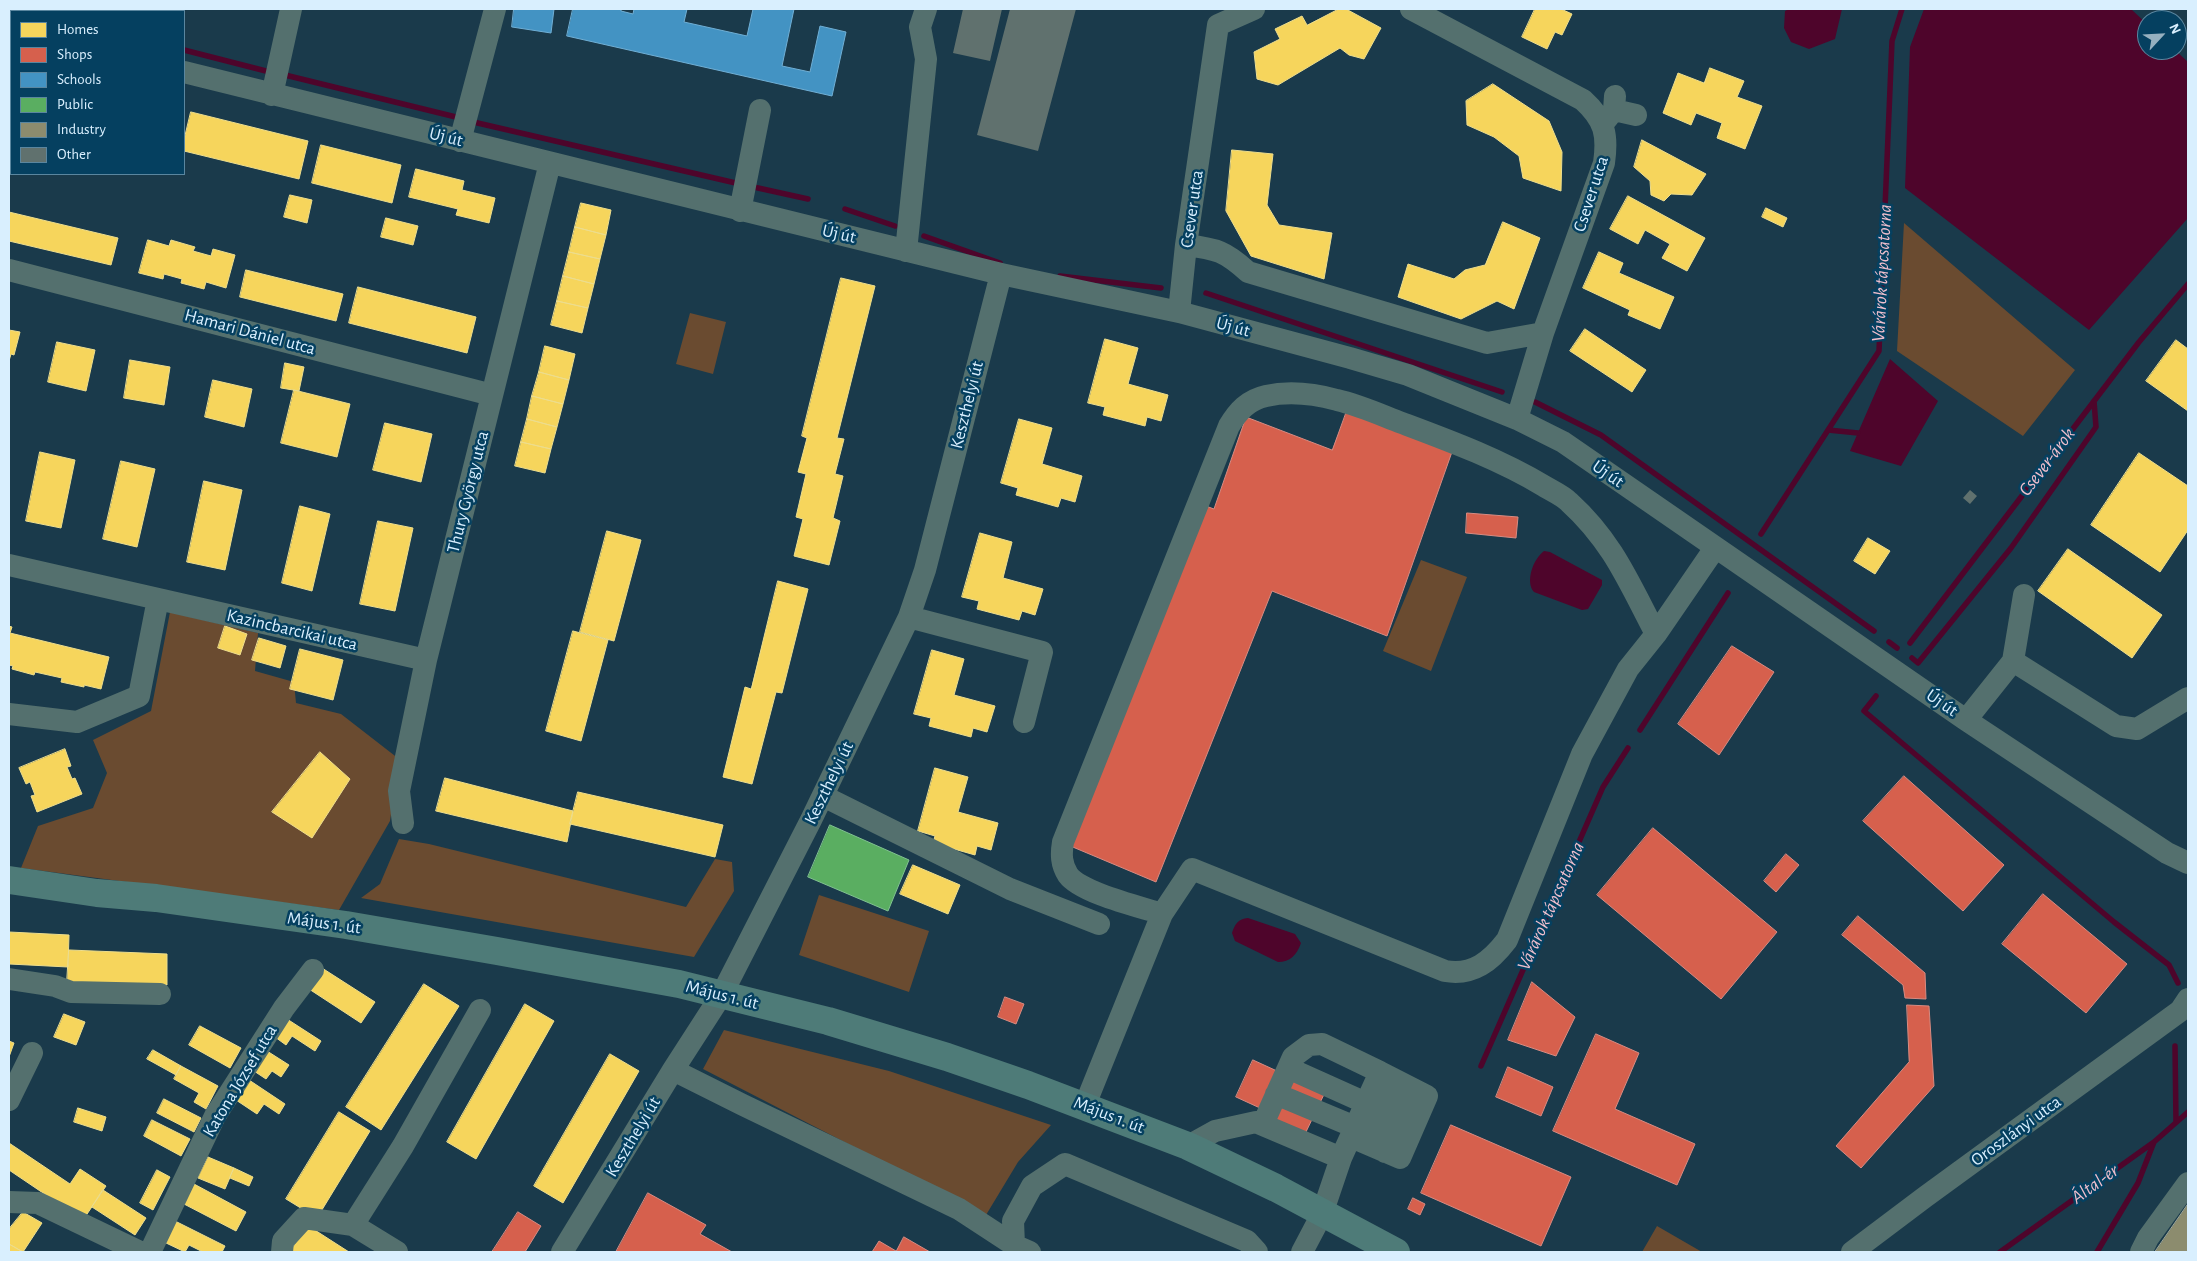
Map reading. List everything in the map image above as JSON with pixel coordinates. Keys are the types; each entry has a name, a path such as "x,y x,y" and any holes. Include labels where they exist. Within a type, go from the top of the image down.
{"main road":[{"name":"Május 1. út","path":"9,880 97,893 156,898 346,925 507,952 722,994 828,1021 947,1057 1085,1105 1188,1146 1276,1188 1396,1252"}],"street":[{"path":"272,95 291,9"},
{"path":"461,134 496,9"},
{"path":"906,251 926,59 920,27 926,9"},
{"name":"Csever utca","path":"1178,312 1219,17 1254,9"},
{"name":"Csever utca","path":"1411,9 1583,100 1593,110 1616,111 1607,142 1604,163 1543,333 1517,419"},
{"name":"Új út","path":"185,72 272,95 461,134 550,163 743,193 841,234 1001,274 1178,312 1408,375 1517,419 1563,442 1966,720 2167,853 2188,863"},
{"path":"743,193 760,110"},
{"name":"Thury György utca","path":"403,823 399,791 426,660 550,163"},
{"path":"1186,245 1216,249 1232,258 1248,272 1487,344 1543,333"},
{"name":"Hamari Dániel utca","path":"9,270 492,395"},
{"name":"Keszthelyi út","path":"562,1252 673,1070 722,994 823,796 909,617 925,570 1001,274"},
{"path":"1162,914 1093,892 1075,882 1069,877 1063,865 1061,855 1063,842 1229,426 1238,412 1248,404 1264,396 1278,394 1300,394 1339,400 1476,451 1528,476 1568,500 1602,536 1625,572 1656,634"},
{"path":"1085,1105 1162,914 1192,869 1445,971 1463,972 1487,962 1507,940 1582,754 1628,669 1656,634 1715,548"},
{"name":"Kazincbarcikai utca","path":"9,564 426,660"},
{"path":"1966,720 2013,661 2024,594"},
{"path":"9,714 77,722 139,696 158,599"},
{"path":"909,617 1042,652 1024,722"},
{"path":"2013,661 2116,726 2137,729 2188,698"},
{"path":"823,796 1010,889 1099,924"},
{"name":"Új út","path":"2167,853 2188,878"},
{"name":"Katona József utca","path":"150,1252 215,1116 284,1008 313,970"},
{"path":"9,979 54,986 71,992 160,994"},
{"name":"Oroszlányi utca","path":"1852,1252 1924,1196 2186,1006"},
{"path":"353,1225 404,1146 480,1010"},
{"path":"1188,1146 1215,1131 1256,1122 1276,1095 1293,1058 1298,1052 1309,1045 1322,1044 1413,1089"},
{"path":"9,1100 32,1053"},
{"path":"673,1070 959,1209 1022,1248"},
{"path":"1302,1252 1364,1137 1380,1072"},
{"path":"1364,1137 1413,1089"},
{"path":"1364,1137 1413,1089"},
{"path":"1276,1095 1364,1137"},
{"path":"1276,1095 1364,1137"},
{"path":"1022,1248 1013,1221 1032,1186 1065,1164 1247,1241 1257,1252"},
{"path":"2140,1252 2188,1183"},
{"path":"9,1202 38,1203 140,1252"},
{"path":"282,1246 304,1218 353,1225 397,1252"}],"shaded area":[{"path":"1789,9 1842,9 1835,39 1809,49 1791,42 1784,28 1785,11"},
{"path":"1924,9 2131,9 2137,15 2137,60 2186,60 2188,62 2188,218 2089,330 1905,188 1910,47"},
{"path":"1904,223 2075,370 2023,436 1897,351"},
{"path":"690,313 726,322 713,374 676,364"},
{"path":"1890,359 1938,401 1901,466 1850,451"},
{"path":"1544,551 1550,552 1602,580 1602,585 1588,609 1582,610 1534,592 1531,588 1530,577 1537,559"},
{"path":"1421,560 1467,577 1431,671 1383,651"},
{"path":"170,612 258,633 255,671 294,682 296,703 341,714 399,759 390,821 339,910 21,868 38,826 93,808 107,773 93,740 151,711"},
{"path":"399,839 429,844 686,907 715,859 732,862 734,891 694,957 361,898 380,884"},
{"path":"819,895 929,931 909,992 799,955"},
{"path":"1248,918 1295,934 1301,943 1295,954 1286,961 1278,962 1235,941 1232,933 1234,927 1237,922"},
{"path":"724,1030 889,1071 1051,1125 1018,1162 986,1215 703,1069"},
{"path":"1657,1226 1702,1252 1642,1252"}],"building: Homes":[{"path":"1339,9 1346,9 1381,28 1364,59 1349,55 1340,48 1278,85 1257,79 1254,52 1280,39 1275,29 1302,16 1307,25"},
{"path":"1535,9 1561,9 1572,14 1562,35 1555,32 1547,49 1522,37"},
{"path":"1710,68 1744,81 1737,97 1762,106 1745,149 1717,138 1722,123 1696,113 1691,125 1663,113 1678,73 1704,83"},
{"path":"9,74 10,110 9,109"},
{"path":"1493,84 1549,121 1562,152 1561,191 1523,178 1519,156 1494,137 1467,125 1466,101"},
{"path":"191,112 308,141 299,179 185,151 185,136"},
{"path":"1642,140 1706,174 1692,195 1671,194 1664,201 1651,195 1650,181 1634,167"},
{"path":"321,145 401,165 392,203 312,183"},
{"path":"1232,150 1273,154 1267,205 1279,225 1332,233 1324,279 1251,256 1226,211"},
{"path":"416,169 464,181 462,190 495,198 489,223 456,215 458,209 409,197"},
{"path":"290,195 312,200 307,223 284,217"},
{"path":"1628,196 1705,238 1687,271 1662,258 1670,244 1645,230 1638,244 1610,229"},
{"path":"581,203 611,210 606,235 575,227"},
{"path":"1766,208 1787,218 1783,227 1762,217"},
{"path":"9,212 118,238 111,265 9,241"},
{"path":"386,218 418,226 413,245 381,237"},
{"path":"1503,222 1540,238 1514,309 1497,301 1461,319 1398,297 1408,264 1454,279 1465,270 1485,265"},
{"path":"575,227 606,235 600,259 569,252"},
{"path":"148,240 169,246 171,240 195,247 193,251 211,256 213,249 235,255 226,288 206,282 204,289 181,283 182,279 164,274 163,279 139,273"},
{"path":"569,252 600,259 594,284 563,276"},
{"path":"1599,252 1623,263 1619,273 1674,297 1660,329 1628,315 1630,310 1583,288"},
{"path":"246,270 343,294 336,321 240,297"},
{"path":"563,276 594,284 588,308 557,301"},
{"path":"841,278 875,286 837,438 844,439 835,474 843,476 833,518 840,521 829,565 794,556 803,519 796,517 806,474 798,472 807,438 802,436"},
{"path":"358,287 476,317 467,353 349,323"},
{"path":"557,301 588,308 582,333 551,325"},
{"path":"1585,329 1646,370 1632,392 1570,351"},
{"path":"9,330 20,332 14,355 11,354 9,361"},
{"path":"1105,339 1138,348 1128,384 1168,395 1161,421 1147,417 1145,426 1103,415 1105,407 1088,403"},
{"path":"2176,340 2188,349 2188,411 2146,381"},
{"path":"57,342 95,350 86,391 48,382"},
{"path":"545,346 575,354 569,380 539,372"},
{"path":"130,360 170,367 164,405 124,398"},
{"path":"285,363 304,367 299,391 281,388"},
{"path":"539,372 569,380 563,404 532,396"},
{"path":"213,380 252,389 244,427 205,417"},
{"path":"294,390 350,404 337,457 281,443"},
{"path":"532,396 563,404 557,427 527,419"},
{"path":"527,419 557,427 551,449 521,442"},
{"path":"1019,419 1052,428 1042,464 1082,476 1075,502 1061,498 1058,507 1016,495 1018,488 1001,483"},
{"path":"385,423 432,434 421,482 373,470"},
{"path":"521,442 551,449 545,473 515,466"},
{"path":"40,452 75,460 61,528 26,521"},
{"path":"2139,453 2188,486 2188,530 2160,572 2091,525"},
{"path":"121,461 155,469 137,547 103,539"},
{"path":"204,481 242,490 225,570 187,562"},
{"path":"300,506 330,514 312,591 282,583"},
{"path":"378,521 413,528 395,611 360,604"},
{"path":"607,531 641,540 614,641 580,632"},
{"path":"980,533 1012,542 1003,578 1043,589 1035,615 1022,611 1019,620 977,609 979,601 962,597"},
{"path":"1868,538 1890,551 1875,574 1854,561"},
{"path":"2068,549 2162,615 2132,658 2038,591"},
{"path":"778,581 808,589 782,693 776,692 752,784 723,777 745,687 751,689"},
{"path":"9,626 12,627 10,633 109,657 101,689 61,682 62,678 35,672 34,675 12,669 13,666 9,665"},
{"path":"225,626 247,634 240,655 218,648"},
{"path":"573,631 608,640 581,741 546,731"},
{"path":"259,638 286,646 280,668 252,660"},
{"path":"300,649 343,660 333,700 290,689"},
{"path":"932,650 964,659 954,695 995,706 987,732 973,728 971,737 929,726 931,718 914,714"},
{"path":"65,749 71,766 67,767 72,779 75,778 82,794 37,812 31,796 35,795 30,782 26,784 19,768"},
{"path":"320,752 350,779 312,838 272,812"},
{"path":"935,768 968,777 958,812 998,823 991,850 977,846 975,855 933,843 935,836 918,831"},
{"path":"445,778 573,811 567,842 436,811"},
{"path":"578,792 723,825 715,857 570,824"},
{"path":"913,865 960,885 948,914 900,894"},
{"path":"9,932 69,935 68,967 9,964"},
{"path":"69,950 167,954 167,985 67,983"},
{"path":"322,968 375,1002 361,1023 309,989"},
{"path":"424,984 459,1006 381,1130 346,1107"},
{"path":"525,1004 554,1021 476,1159 447,1142"},
{"path":"64,1014 85,1022 76,1045 54,1037"},
{"path":"287,1019 321,1041 315,1051 292,1036 286,1045 275,1037"},
{"path":"200,1026 241,1048 230,1068 189,1045"},
{"path":"9,1041 14,1043 9,1057"},
{"path":"153,1050 181,1066 176,1075 147,1059"},
{"path":"267,1051 289,1065 281,1077 272,1071 266,1079 254,1071"},
{"path":"610,1054 639,1071 563,1203 534,1186"},
{"path":"181,1066 218,1086 206,1109 194,1102 199,1093 174,1079"},
{"path":"249,1080 285,1104 279,1114 264,1104 257,1114 236,1100"},
{"path":"164,1099 201,1118 194,1132 157,1113"},
{"path":"78,1108 106,1117 102,1131 74,1122"},
{"path":"339,1112 370,1131 317,1218 286,1199"},
{"path":"152,1120 190,1139 181,1156 144,1136"},
{"path":"9,1143 70,1184 80,1169 106,1186 83,1220 9,1170"},
{"path":"208,1157 234,1168 225,1189 198,1178"},
{"path":"234,1168 253,1177 249,1186 230,1178"},
{"path":"157,1170 170,1177 153,1210 140,1203"},
{"path":"194,1184 246,1212 236,1231 184,1204"},
{"path":"103,1190 146,1218 135,1235 92,1207"},
{"path":"23,1212 42,1223 23,1252 9,1244 9,1229"},
{"path":"175,1221 225,1246 222,1252 203,1252 189,1245 185,1252 164,1242"},
{"path":"307,1225 349,1252 290,1252"},
{"path":"9,1244 23,1252 9,1252"}],"building: Shops":[{"path":"1348,408 1453,449 1387,636 1272,591 1156,882 1068,845 1203,505 1214,509 1246,417 1332,450"},
{"path":"1467,513 1518,517 1516,538 1466,533"},
{"path":"1732,646 1774,672 1719,755 1678,724"},
{"path":"1904,776 2004,865 1963,911 1863,821"},
{"path":"1653,828 1777,932 1721,999 1597,895"},
{"path":"1786,854 1799,865 1776,892 1764,881"},
{"path":"2043,894 2127,964 2086,1013 2002,944"},
{"path":"1858,916 1925,973 1926,999 1905,998 1903,985 1842,935"},
{"path":"1532,982 1575,1017 1556,1056 1508,1040"},
{"path":"1005,997 1024,1004 1016,1024 998,1017"},
{"path":"1907,1005 1929,1006 1934,1086 1861,1168 1836,1146 1909,1062"},
{"path":"1596,1034 1639,1053 1615,1109 1695,1144 1677,1185 1553,1131"},
{"path":"1253,1060 1277,1071 1260,1108 1236,1097"},
{"path":"1281,1061 1329,1084 1304,1136 1257,1114"},
{"path":"1508,1067 1553,1087 1541,1116 1496,1097"},
{"path":"1451,1125 1571,1177 1541,1246 1421,1193"},
{"path":"648,1193 706,1225 700,1234 732,1252 616,1252"},
{"path":"1413,1198 1425,1204 1420,1215 1408,1209"},
{"path":"518,1212 541,1226 525,1252 492,1252"},
{"path":"904,1237 930,1252 872,1252 879,1241 896,1251"}],"building: Schools":[{"path":"514,9 554,9 551,33 512,27"},
{"path":"573,9 621,9 621,11 633,14 634,9 687,9 684,22 747,36 753,9 794,9 782,66 810,72 820,26 846,32 832,96 567,36"}],"building: Public":[{"path":"830,825 909,860 888,911 808,877"}],"building: Industry":[{"path":"2188,1204 2188,1252 2155,1252"}],"building: Other":[{"path":"963,9 1002,9 990,61 953,53"},
{"path":"1010,9 1076,9 1038,151 977,135"},
{"path":"1970,490 1977,496 1970,504 1963,498"}],"waterway":[{"path":"24,9 29,10"},
{"name":"Várárok tápcsatorna","path":"1761,534 1879,351 1892,41 1902,9"},
{"path":"185,50 266,71"},
{"path":"285,75 460,118"},
{"path":"469,121 740,184"},
{"path":"749,186 808,199"},
{"path":"845,209 895,226"},
{"path":"924,236 1000,263"},
{"path":"1060,276 1161,288"},
{"name":"Csever-árok","path":"1910,643 2139,342 2188,284"},
{"path":"1206,293 1502,392"},
{"path":"1912,658 1918,663 2011,548 2096,427 2094,401"},
{"path":"1535,402 1601,435 1874,631"},
{"path":"1828,430 1858,433"},
{"name":"Várárok tápcsatorna","path":"1640,730 1728,593"},
{"path":"1889,642 1897,648"},
{"path":"1876,696 1864,711 2114,922 2169,965 2178,983"},
{"name":"Várárok tápcsatorna","path":"1481,1066 1603,787 1628,748"},
{"path":"2175,1046 2176,1122"},
{"name":"Által-ér","path":"2000,1252 2154,1142 2188,1112"},
{"path":"2097,1252 2138,1183 2154,1142"}]}
